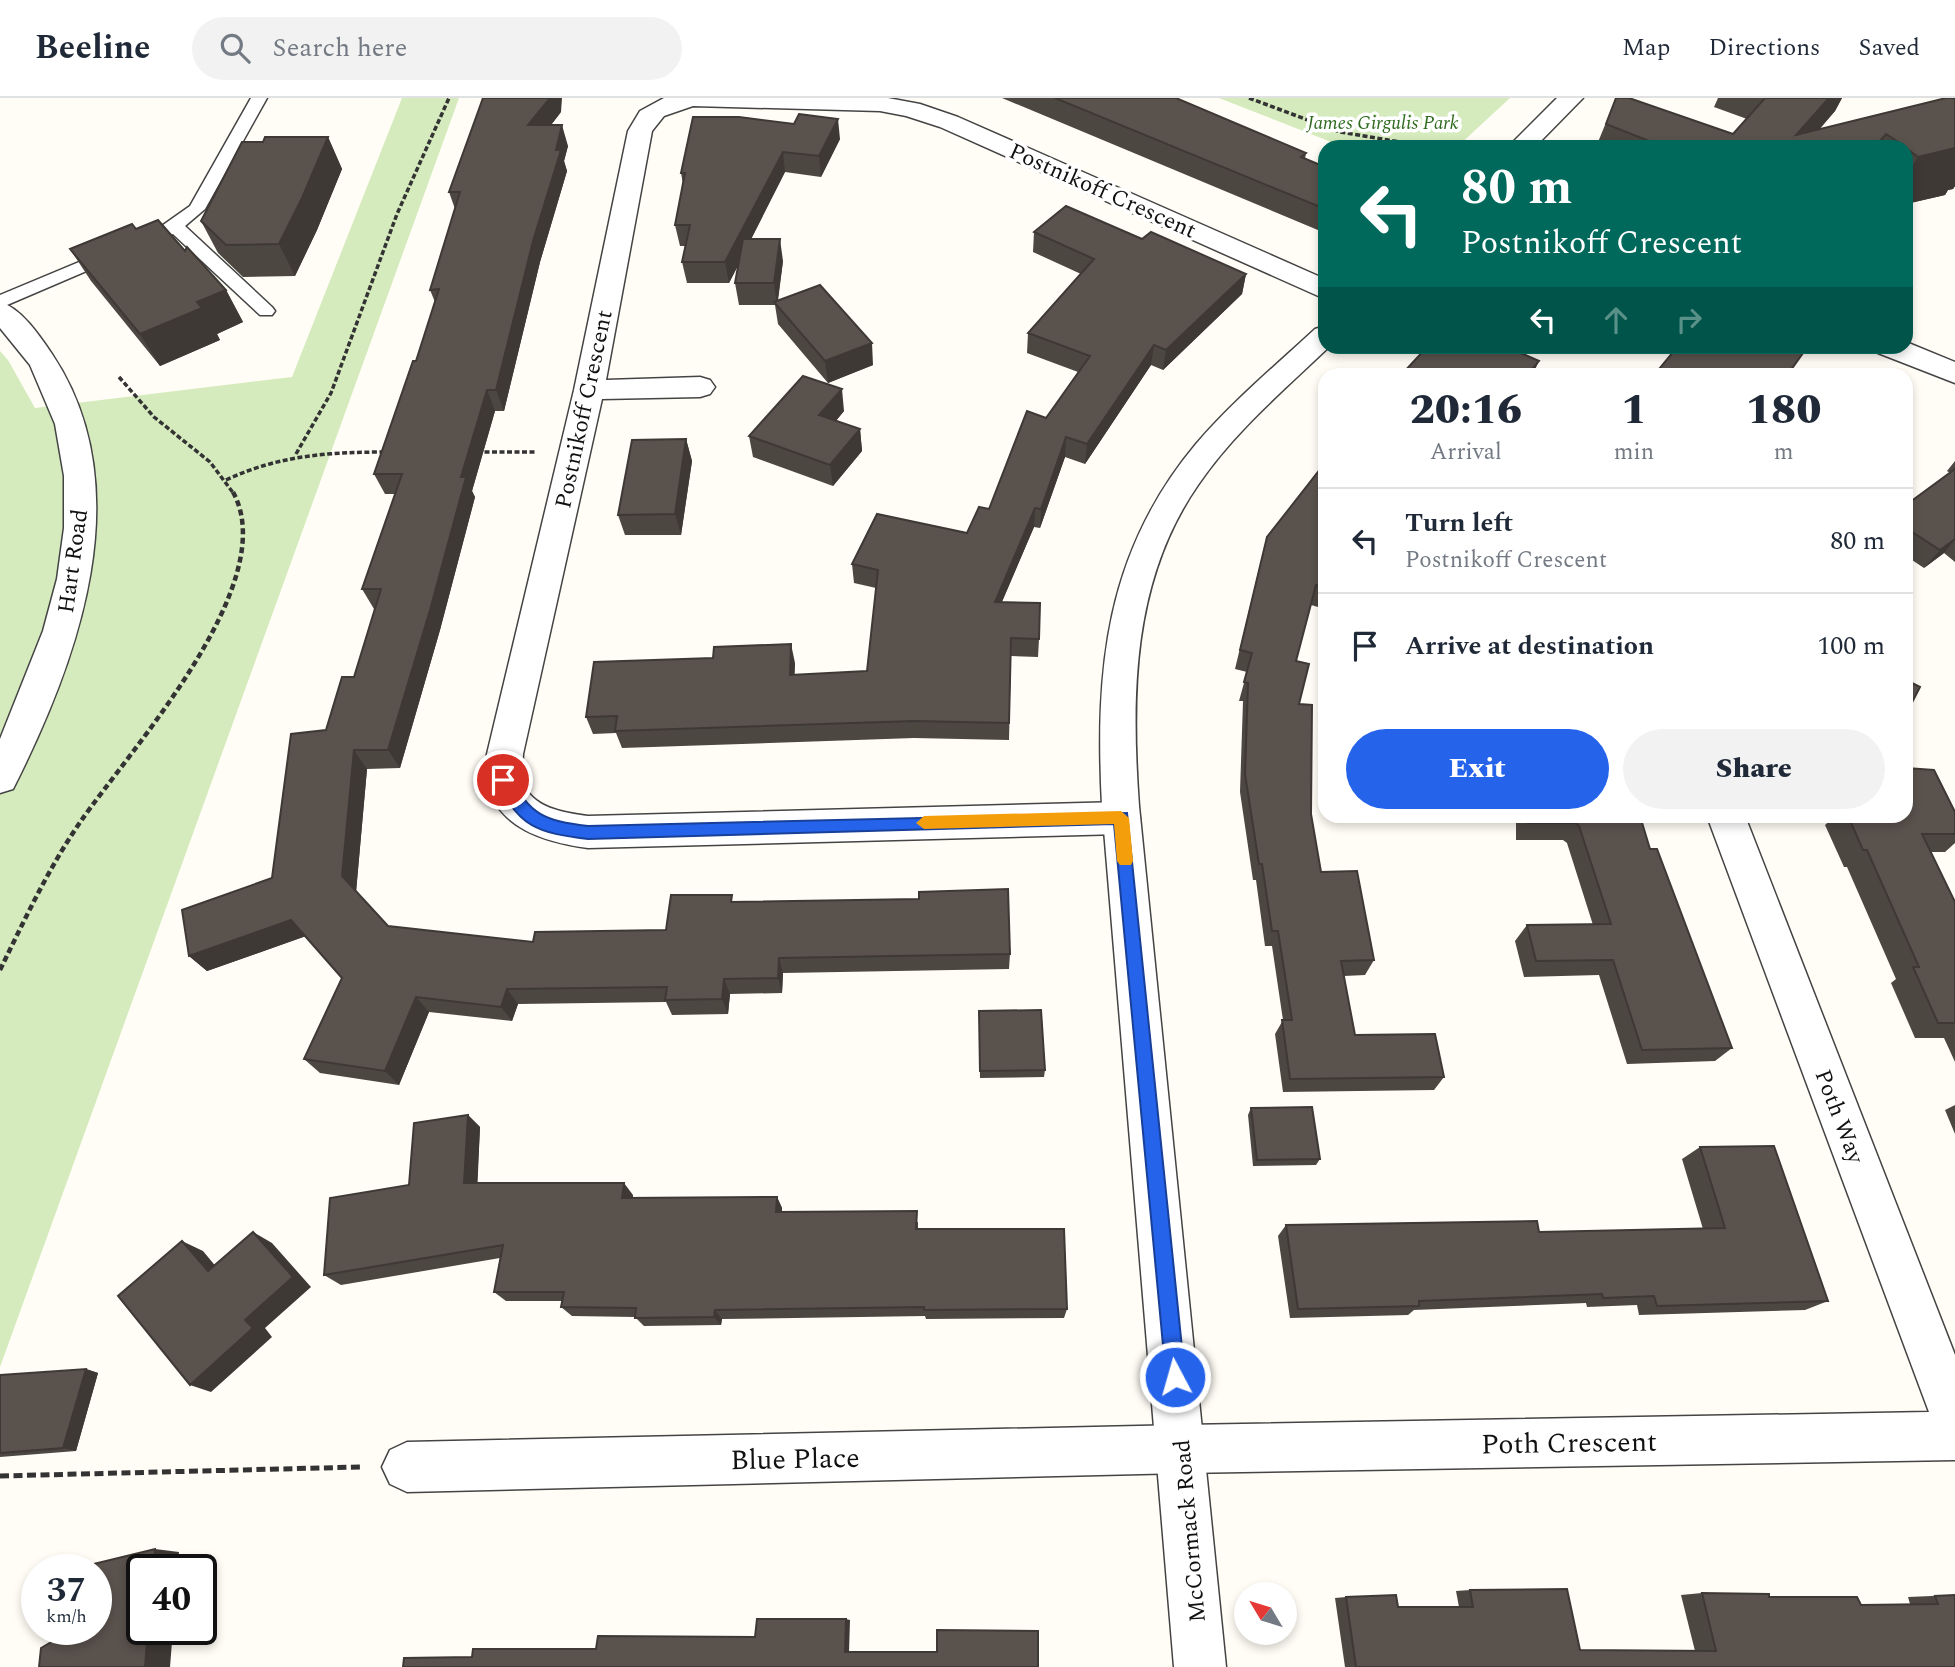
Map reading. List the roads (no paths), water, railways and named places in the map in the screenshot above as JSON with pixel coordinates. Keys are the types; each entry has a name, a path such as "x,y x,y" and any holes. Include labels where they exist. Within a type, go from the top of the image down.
{"street":[{"path":"1528,140 1571,98"},
{"name":"Postnikoff Crescent","path":"1121,818 588,832 558,829 534,819 514,802 503,780 505,754 589,390 640,131 654,110 670,102 693,99 880,104 920,111 1318,286"},
{"name":"Hart Road","path":"0,311 23,335 48,371 64,405 75,441 81,508 79,547 60,638 39,696 0,779"},
{"name":"McCormack Road","path":"1200,1667 1183,1449 1121,818 1116,711 1118,664 1126,618 1155,531 1181,484 1213,442 1318,342"},
{"path":"1895,358 1955,373"},
{"path":"589,390 700,387"},
{"name":"Poth Way","path":"1729,823 1955,1417"},
{"name":"Poth Crescent","path":"1183,1449 1955,1436"},
{"name":"Blue Place","path":"407,1467 1183,1449"}],"lane":[{"path":"0,302 162,234 197,209 259,98"},
{"path":"174,225 266,311"}],"park label":[{"name":"James Girgulis Park","path":"1383,122"}]}
